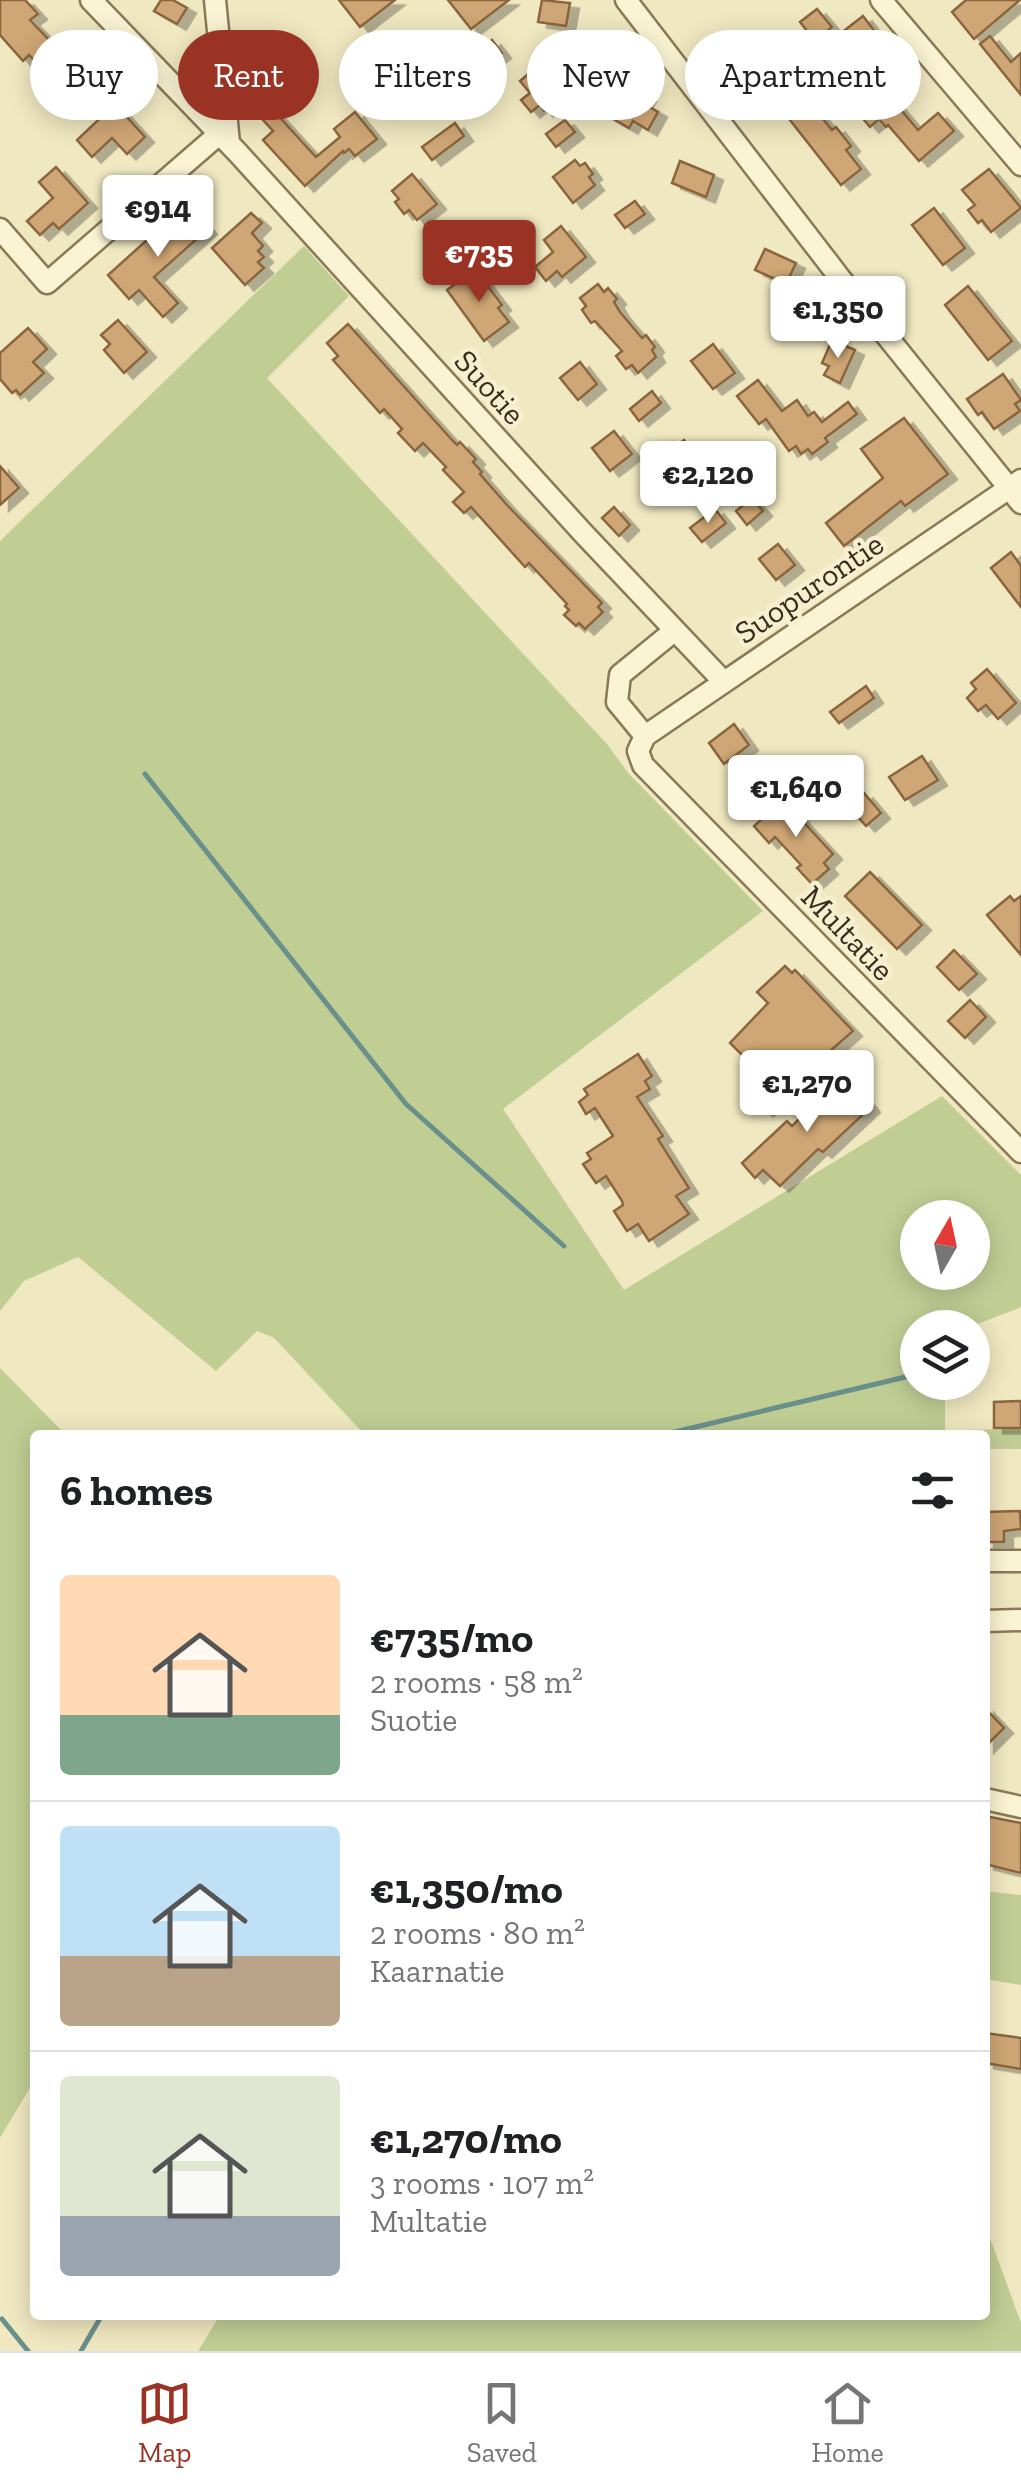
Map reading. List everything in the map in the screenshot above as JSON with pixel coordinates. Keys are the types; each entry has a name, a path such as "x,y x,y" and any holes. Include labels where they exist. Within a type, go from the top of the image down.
{"street":[{"name":"Suotie","path":"91,0 224,138 724,682"},
{"path":"0,229 47,283 224,138 215,0"},
{"path":"626,0 840,278 1017,490"},
{"path":"881,0 1021,164"},
{"name":"Suopurontie","path":"641,744 724,682 1017,490"},
{"name":"Multatie","path":"674,632 620,675 617,702 641,744 643,765 1021,1152"},
{"path":"990,1561 1021,1560"},
{"path":"990,1621 1021,1620"},
{"path":"990,1800 1021,1807"}],"green space":[{"path":"304,246 349,296 267,378 607,744 629,774 763,911 503,1109 624,1290 942,1096 1021,1175 1021,1307 990,1319 990,1310 900,1310 900,1400 945,1400 945,1430 360,1430 274,1338 257,1331 216,1371 78,1257 24,1281 0,1311 0,541"},
{"path":"0,1368 61,1430 30,1430 30,2087 0,2138"},
{"path":"1021,1429 1021,1449 990,1449 990,1430 959,1430"},
{"path":"990,1892 1021,1895 1021,1985 990,1980"},
{"path":"990,2238 1021,2323 1021,2351 198,2351 217,2320 990,2320"}],"building":[{"path":"0,0 25,0 38,14 30,20 40,30 30,30 30,56 23,61 0,35"},
{"path":"161,0 173,0 187,8 177,24 154,11"},
{"path":"339,0 395,0 360,27"},
{"path":"448,0 509,0 471,29"},
{"path":"542,0 570,3 566,26 538,22"},
{"path":"966,0 1020,0 974,39 952,12"},
{"path":"817,9 832,27 806,30 800,22"},
{"path":"863,16 874,30 845,30"},
{"path":"990,36 1011,62 1021,53 1021,95 980,44"},
{"path":"938,113 954,131 919,161 880,120 910,120 918,130"},
{"path":"98,120 130,120 145,137 127,154 112,138 92,157 77,140"},
{"path":"263,120 282,120 316,157 340,137 334,129 345,120 362,120 377,139 355,156 349,149 343,151 305,186 263,140 273,131"},
{"path":"565,120 575,132 556,147 546,134"},
{"path":"615,120 654,120 648,130 633,121 629,128"},
{"path":"790,120 824,120 832,130 836,127 851,146 846,150 861,169 841,185"},
{"path":"455,123 464,136 432,160 422,147"},
{"path":"575,160 580,166 585,163 595,185 573,203 553,177"},
{"path":"680,161 714,175 706,197 672,183"},
{"path":"56,167 88,203 59,229 53,223 40,235 27,221 53,198 39,182"},
{"path":"989,169 1021,208 991,232 968,210 975,205 962,190"},
{"path":"412,174 437,204 417,220 409,210 404,214 392,191"},
{"path":"635,201 645,214 625,228 615,215"},
{"path":"186,205 208,229 154,277 178,303 163,317 139,290 129,299 108,275"},
{"path":"934,208 965,248 943,265 912,225"},
{"path":"251,213 262,223 252,233 263,246 258,251 264,257 258,262 264,268 245,285 212,248"},
{"path":"561,226 586,257 562,277 557,271 546,281 535,267 553,252 544,240"},
{"path":"765,249 796,263 786,284 755,270"},
{"path":"475,269 502,305 498,308 509,322 484,341 447,290"},
{"path":"598,284 604,292 608,288 617,299 614,302 620,312 655,347 652,350 656,357 638,373 632,365 626,369 616,356 622,351 582,310 586,306 580,298"},
{"path":"968,286 1012,341 988,360 945,305"},
{"path":"118,320 147,352 124,373 104,350 110,344 101,335"},
{"path":"348,324 452,440 457,445 460,442 476,459 473,462 480,474 507,505 602,603 598,607 603,612 585,629 564,615 569,610 567,604 529,563 525,567 471,507 464,513 453,502 464,492 443,470 446,467 423,443 415,451 384,409 380,413 333,360 338,356 327,343"},
{"path":"28,328 47,349 33,362 44,373 20,395 16,390 12,393 0,379 0,353"},
{"path":"832,340 855,350 840,383 824,375 829,366 822,363"},
{"path":"713,344 735,373 713,389 691,361"},
{"path":"580,362 597,384 578,400 560,378"},
{"path":"1003,374 1021,400 1015,404 1020,411 994,429 967,399"},
{"path":"758,380 782,411 797,400 808,416 814,412 822,422 848,402 857,414 825,438 828,442 812,454 808,449 801,454 796,446 789,451 766,419 759,424 737,396"},
{"path":"652,391 661,403 639,421 630,409"},
{"path":"904,418 948,474 905,506 901,501 844,546 826,523 883,478 861,449"},
{"path":"614,431 632,454 610,471 592,448"},
{"path":"684,440 703,465 676,486 653,456 672,442 676,446"},
{"path":"0,466 19,488 0,505"},
{"path":"752,498 763,511 747,525 736,511"},
{"path":"614,507 630,525 619,536 602,518"},
{"path":"715,509 726,523 702,542 690,528"},
{"path":"778,544 795,565 776,580 759,559"},
{"path":"1011,552 1021,566 1021,607 991,568"},
{"path":"987,669 1016,703 998,719 986,705 978,711 967,698 976,689 971,683"},
{"path":"866,686 874,698 839,723 830,712"},
{"path":"734,724 749,745 724,764 709,743"},
{"path":"922,756 938,780 905,800 889,777"},
{"path":"864,793 881,813 866,826 849,807"},
{"path":"783,800 833,854 824,863 829,869 812,884 797,868 801,865 775,837 769,843 754,826"},
{"path":"870,872 922,925 897,949 845,896"},
{"path":"1010,896 1014,901 1021,896 1021,955 987,915"},
{"path":"954,950 977,974 959,990 937,967"},
{"path":"785,966 792,973 795,970 853,1031 804,1074 783,1051 761,1074 730,1043 768,1003 757,992"},
{"path":"970,1000 986,1017 965,1038 948,1021"},
{"path":"638,1054 652,1076 645,1081 650,1089 637,1097 663,1136 658,1139 689,1188 676,1196 689,1214 649,1241 638,1224 627,1231 614,1211 623,1205 622,1201 606,1176 596,1183 583,1164 591,1159 587,1153 613,1136 595,1108 586,1114 579,1102 588,1095 584,1089"},
{"path":"774,1083 784,1094 764,1111 754,1100"},
{"path":"834,1085 846,1098 856,1089 871,1107 823,1152 818,1149 780,1186 763,1170 755,1178 742,1163 787,1121 792,1126"},
{"path":"1021,1401 1021,1428 994,1428 994,1402"},
{"path":"1020,1511 1021,1529 1004,1531 1004,1542 990,1542 990,1512"},
{"path":"990,1713 1004,1728 990,1742"},
{"path":"990,1817 1021,1823 1021,1873 990,1865"},
{"path":"990,2034 1021,2038 1021,2069 990,2064"}],"waterway":[{"path":"145,774 406,1104 564,1246"},
{"path":"683,1430 900,1378"},
{"path":"2,2319 28,2351"},
{"path":"81,2351 99,2320"}]}
